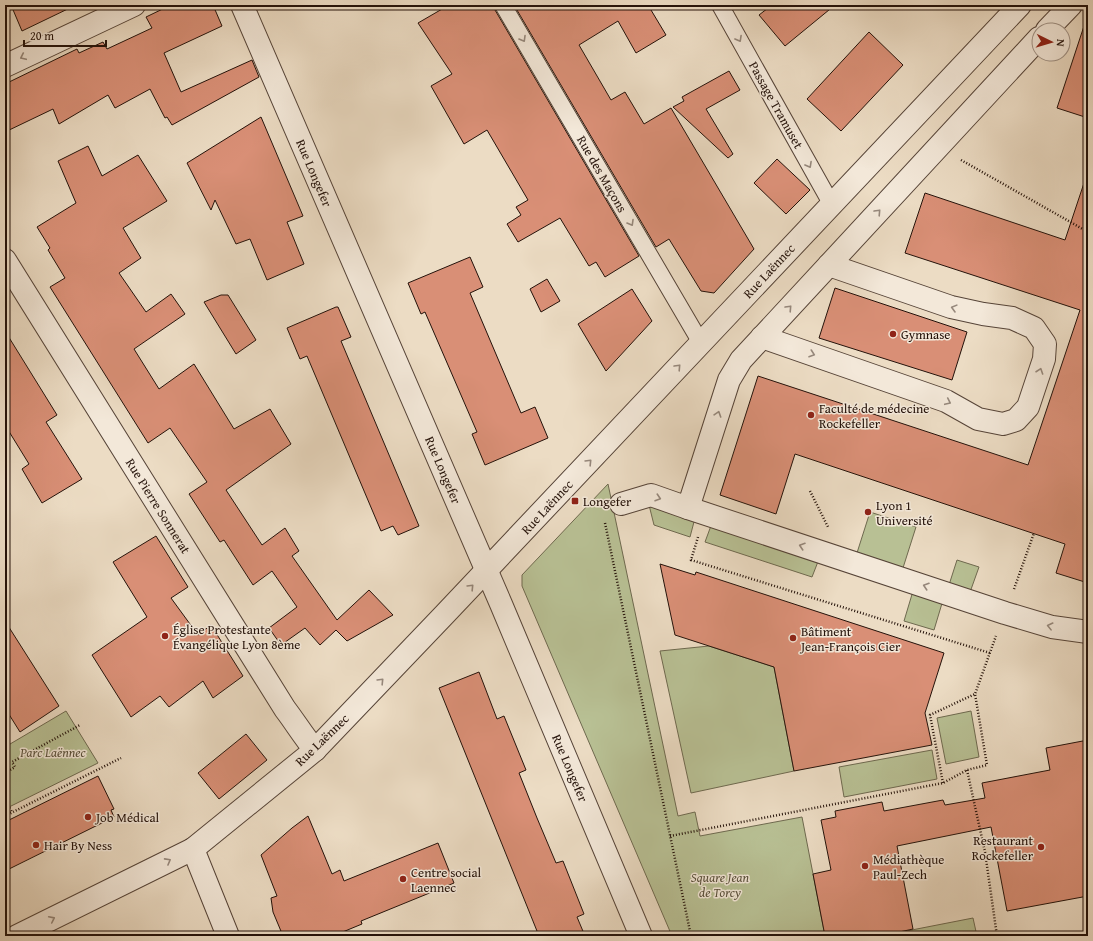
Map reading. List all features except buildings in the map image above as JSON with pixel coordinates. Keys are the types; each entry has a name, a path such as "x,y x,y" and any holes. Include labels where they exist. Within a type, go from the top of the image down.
{"street":[{"path":"5,66 134,5"},
{"name":"Rue Longefer","path":"242,5 486,570 641,936"},
{"name":"Rue Laënnec","path":"17,936 193,849 315,750 1020,5"},
{"path":"1055,22 1071,5"},
{"path":"697,511 729,380 741,360 1031,47"},
{"name":"Rue Pierre Sonnerat","path":"5,260 285,709 299,727 306,740 315,750"},
{"path":"762,337 946,401 978,419 1003,424 1016,420 1028,407 1044,359 1046,344 1034,328 1012,318 983,314 952,307 829,266"},
{"path":"612,510 651,495 1004,613 1052,627 1088,632"},
{"path":"193,849 228,936"}],"lane":[{"name":"Rue des Maçons","path":"503,5 701,343"},
{"name":"Passage Tramuset","path":"720,5 832,205"}],"path":[{"path":"938,147 1088,232"},
{"path":"810,491 844,560"},
{"path":"612,510 670,836 691,936"},
{"path":"697,511 691,560 990,653"},
{"path":"670,836 943,783 967,770 987,766 975,694 1034,533"},
{"path":"943,783 930,715 975,694"},
{"path":"5,773 15,767 12,762 80,725"},
{"path":"5,816 121,758"},
{"path":"967,770 984,852 997,936"},
{"path":"5,800 12,812"}],"green space":[{"name":"Square Jean de Torcy","path":"608,484 678,816 695,812 700,836 802,817 825,936 672,936 522,586 522,575"},
{"path":"649,505 695,518 690,537 654,525"},
{"path":"870,512 916,527 902,571 856,556"},
{"path":"712,523 819,559 812,577 705,542"},
{"path":"957,560 979,567 969,595 948,588"},
{"path":"913,591 943,600 934,630 904,621"},
{"path":"709,646 774,667 794,771 691,793 660,651"},
{"name":"Parc Laënnec","path":"66,711 98,763 5,809 5,747"},
{"path":"971,711 979,757 946,764 937,718"},
{"path":"932,750 937,779 844,797 839,767"},
{"path":"973,918 977,936 881,936"}],"place":[{"name":"Gymnase","path":"893,334"},
{"name":"Faculté de médecine Rockefeller","path":"811,415"},
{"name":"Longefer","path":"575,501"},
{"name":"Lyon 1 Université","path":"868,512"},
{"name":"Église Protestante Évangélique Lyon 8ème","path":"165,636"},
{"name":"Bâtiment Jean-François Cier","path":"793,638"},
{"name":"Job Médical","path":"88,817"},
{"name":"Hair By Ness","path":"36,845"},
{"name":"Restaurant Rockefeller","path":"1041,847"},
{"name":"Médiathèque Paul-Zech","path":"865,866"},
{"name":"Centre social Laennec","path":"403,879"}]}
